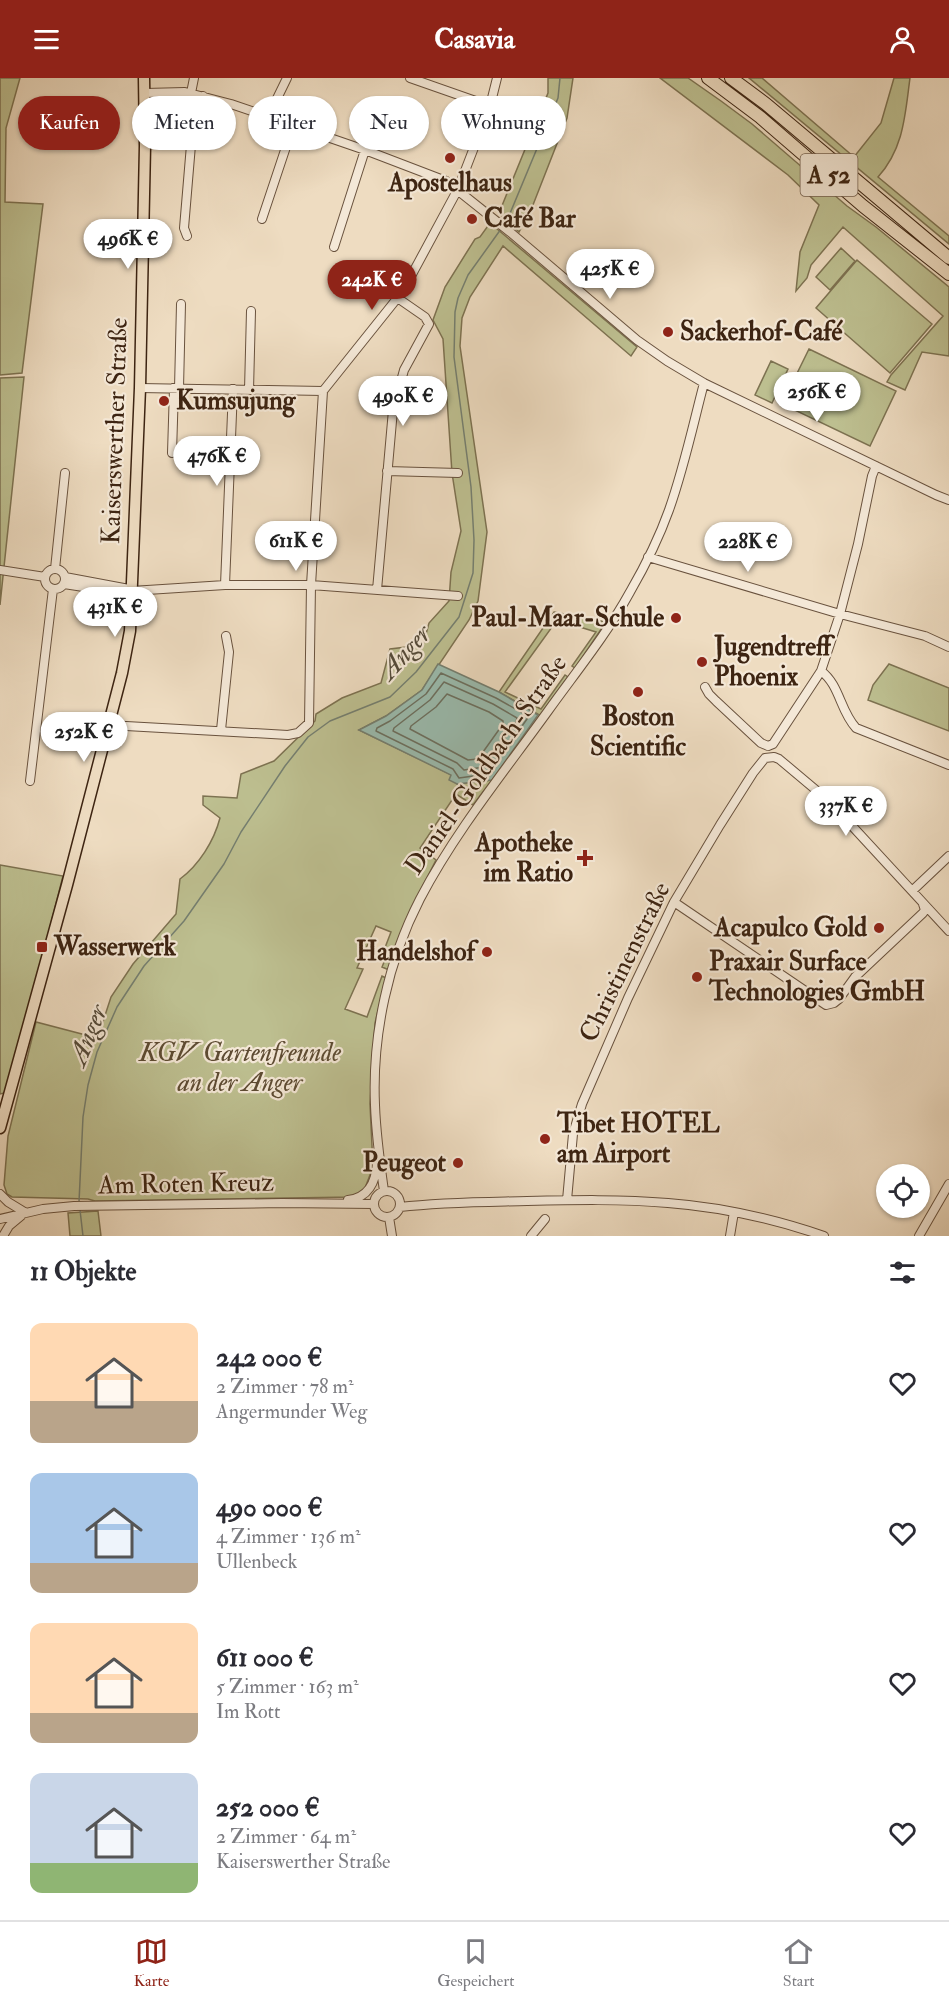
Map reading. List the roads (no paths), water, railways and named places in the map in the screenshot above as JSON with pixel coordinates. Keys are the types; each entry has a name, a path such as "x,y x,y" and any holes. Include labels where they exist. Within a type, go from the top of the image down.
{"highway":[{"name":"A 52","path":"708,78 760,117 863,206 949,274"},
{"name":"A 52","path":"731,78 766,104 949,258"}],"main road":[{"name":"Kaiserswerther Straße","path":"0,1128 130,635 140,388 144,78"}],"street":[{"path":"191,93 194,78"},
{"path":"278,96 287,78"},
{"path":"410,78 461,96"},
{"path":"492,96 497,78"},
{"path":"145,93 176,91 203,96"},
{"path":"187,236 184,228 191,150"},
{"path":"261,219 285,150"},
{"path":"334,247 365,150 434,176 458,189 637,340 704,383 949,500"},
{"path":"108,725 293,735 309,723 311,585 323,391 399,299 458,189 473,150"},
{"path":"377,590 390,424 398,388 407,362 429,324 425,317 399,299"},
{"path":"172,453 182,304"},
{"path":"249,390 251,311"},
{"name":"Daniel-Goldbach-Straße","path":"384,1191 377,1139 375,1075 380,1025 396,957 419,900 437,869 466,825 609,627 630,593 669,510 704,383"},
{"path":"140,388 323,391"},
{"path":"225,585 233,389"},
{"path":"768,746 772,744 821,671 840,614 858,544 869,486 876,466"},
{"path":"387,471 458,472"},
{"path":"55,569 65,473"},
{"path":"648,557 840,614 925,636 949,647"},
{"path":"55,569 62,571 64,580 59,588 53,589 47,585 45,577 49,571 55,569"},
{"path":"0,570 45,577"},
{"path":"64,580 116,592 225,585 311,585 458,596"},
{"path":"30,781 53,589"},
{"path":"221,730 229,652 226,636"},
{"path":"821,671 833,682 853,725 949,765"},
{"path":"705,687 716,701 761,743 768,746"},
{"path":"768,746 767,758 779,759 829,801 949,930"},
{"name":"Christinenstraße","path":"567,1200 573,1134 582,1104 628,998 674,902 760,763 767,758"},
{"path":"912,891 949,856"},
{"path":"674,902 826,1005 839,999 855,977 923,913 925,907 923,903"},
{"path":"282,1203 351,1200 363,1196 370,1187 376,1172 375,1145 377,1139"},
{"path":"919,1236 949,1185"},
{"path":"384,1191 395,1193 400,1203 396,1214 389,1217 376,1213 374,1204 376,1196 384,1191"},
{"path":"0,1194 26,1213 9,1226 3,1236"},
{"path":"400,1203 567,1200 668,1203 734,1212 824,1236"},
{"name":"Am Roten Kreuz","path":"0,1219 74,1206 374,1204"},
{"path":"730,1236 734,1212"},
{"path":"389,1217 392,1236"},
{"path":"531,1236 545,1219"}],"water":[{"path":"438,664 499,692 538,715 492,780 457,784 449,780 451,775 359,730 386,716 422,690"}],"waterway":[{"name":"Anger","path":"506,223 558,98 560,78"},
{"name":"Anger","path":"79,1202 83,1117 88,1085 97,1052 117,1007 144,966 184,921 224,864 241,832 285,766 308,737 330,721 390,697 416,672 459,617 473,573 474,540 471,487 454,357 455,312 458,298 468,275 501,229"},
{"name":"Anger","path":"80,1210 83,1236"}],"place":[{"name":"Apostelhaus","path":"450,158"},
{"name":"Café Bar","path":"472,219"},
{"name":"Sackerhof-Café","path":"668,332"},
{"name":"Kumsujung","path":"164,401"},
{"name":"Paul-Maar-Schule","path":"676,618"},
{"name":"Jugendtreff Phoenix","path":"702,662"},
{"name":"Boston Scientific","path":"638,692"},
{"name":"Apotheke im Ratio","path":"585,858"},
{"name":"Acapulco Gold","path":"879,928"},
{"name":"Wasserwerk","path":"42,947"},
{"name":"Handelshof","path":"487,952"},
{"name":"Praxair Surface Technologies GmbH","path":"697,977"},
{"name":"Tibet HOTEL am Airport","path":"545,1139"},
{"name":"Peugeot","path":"458,1163"}],"park label":[{"name":"KGV Gartenfreunde an der Anger","path":"240,1068"}]}
